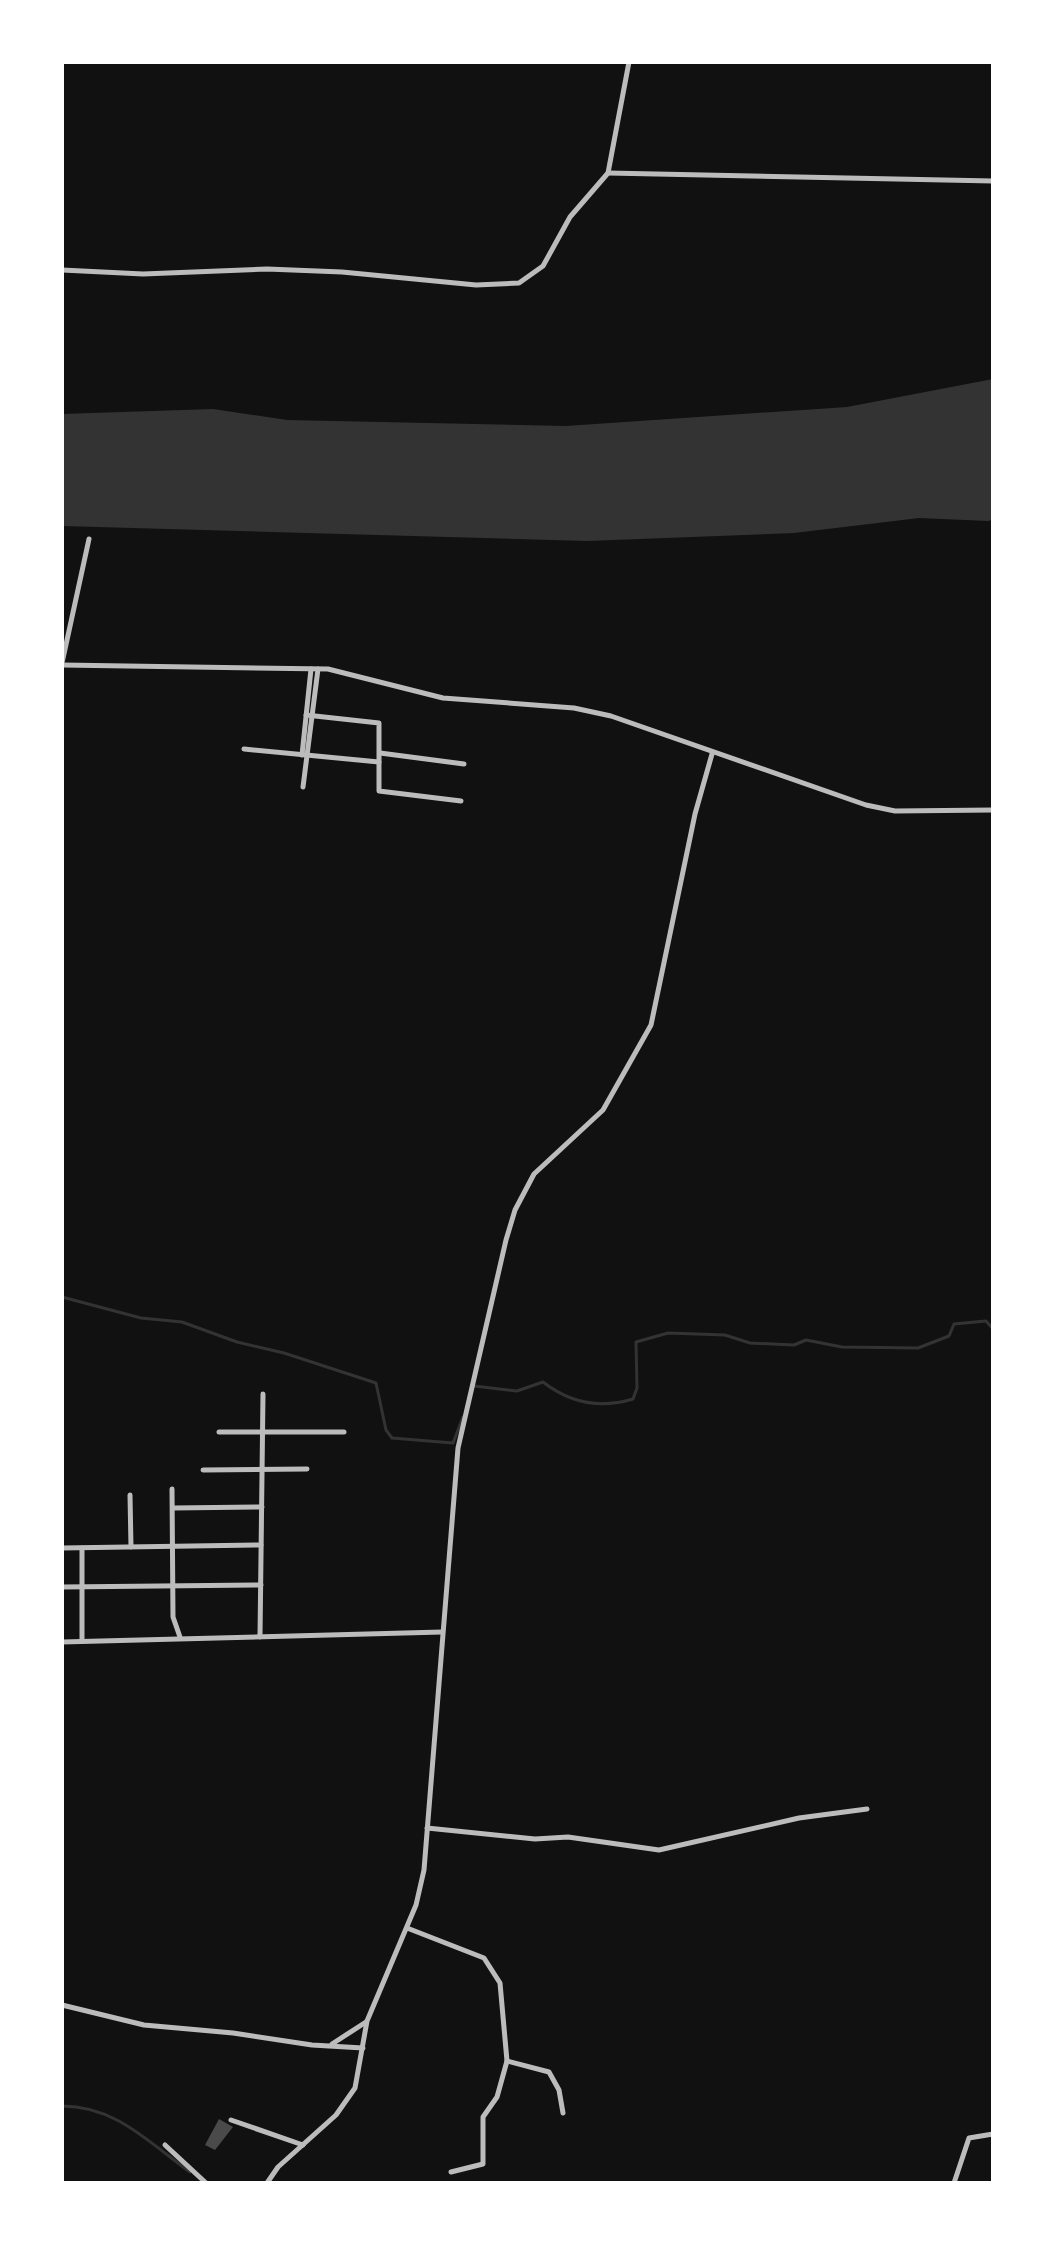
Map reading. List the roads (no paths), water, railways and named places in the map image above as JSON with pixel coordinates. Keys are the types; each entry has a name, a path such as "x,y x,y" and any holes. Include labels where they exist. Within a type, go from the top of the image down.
{"street":[{"path":"62,270 143,274 267,269 342,272 502,286 529,278 543,266 570,217 608,173 629,62"},
{"path":"608,173 993,181"},
{"path":"89,539 62,664 314,669 384,681 443,698 592,711 712,754 880,808 993,810"},
{"path":"303,787 314,669"},
{"path":"310,716 379,723 379,791 461,801"},
{"path":"244,749 379,762"},
{"path":"380,753 464,764"},
{"path":"267,2183 336,2115 351,2096 358,2081 367,2021 407,1928 423,1878 458,1448 512,1218 538,1169 603,1110 651,1025 695,814 712,754"},
{"path":"260,1637 263,1394"},
{"path":"219,1432 344,1432"},
{"path":"203,1470 307,1469"},
{"path":"172,1489 174,1627 180,1638"},
{"path":"130,1495 131,1547"},
{"path":"173,1508 262,1507"},
{"path":"62,1548 261,1545"},
{"path":"82,1548 82,1641"},
{"path":"62,1587 261,1585"},
{"path":"62,1642 442,1632"},
{"path":"427,1828 535,1839 568,1837 659,1850 785,1821 867,1809"},
{"path":"407,1928 488,1961 500,1983 507,2061 497,2097 483,2117 482,2166 451,2172"},
{"path":"62,2005 144,2025 363,2048"},
{"path":"332,2044 367,2021"},
{"path":"507,2061 549,2072 559,2090 563,2113"},
{"path":"231,2120 303,2145"},
{"path":"954,2183 969,2138 993,2134"},
{"path":"165,2145 206,2183"}],"waterway":[{"path":"62,1297 141,1318 182,1322 237,1342 284,1353 376,1383 386,1430 392,1438 453,1443 463,1417"},
{"path":"474,1386 517,1391 543,1382 575,1399 609,1404 633,1399 637,1388 636,1342 668,1333 725,1335 750,1343 794,1345 806,1340 842,1347 918,1348 949,1336 954,1324 986,1321 993,1329"},
{"path":"62,2106 99,2112 115,2119 190,2172"}]}
